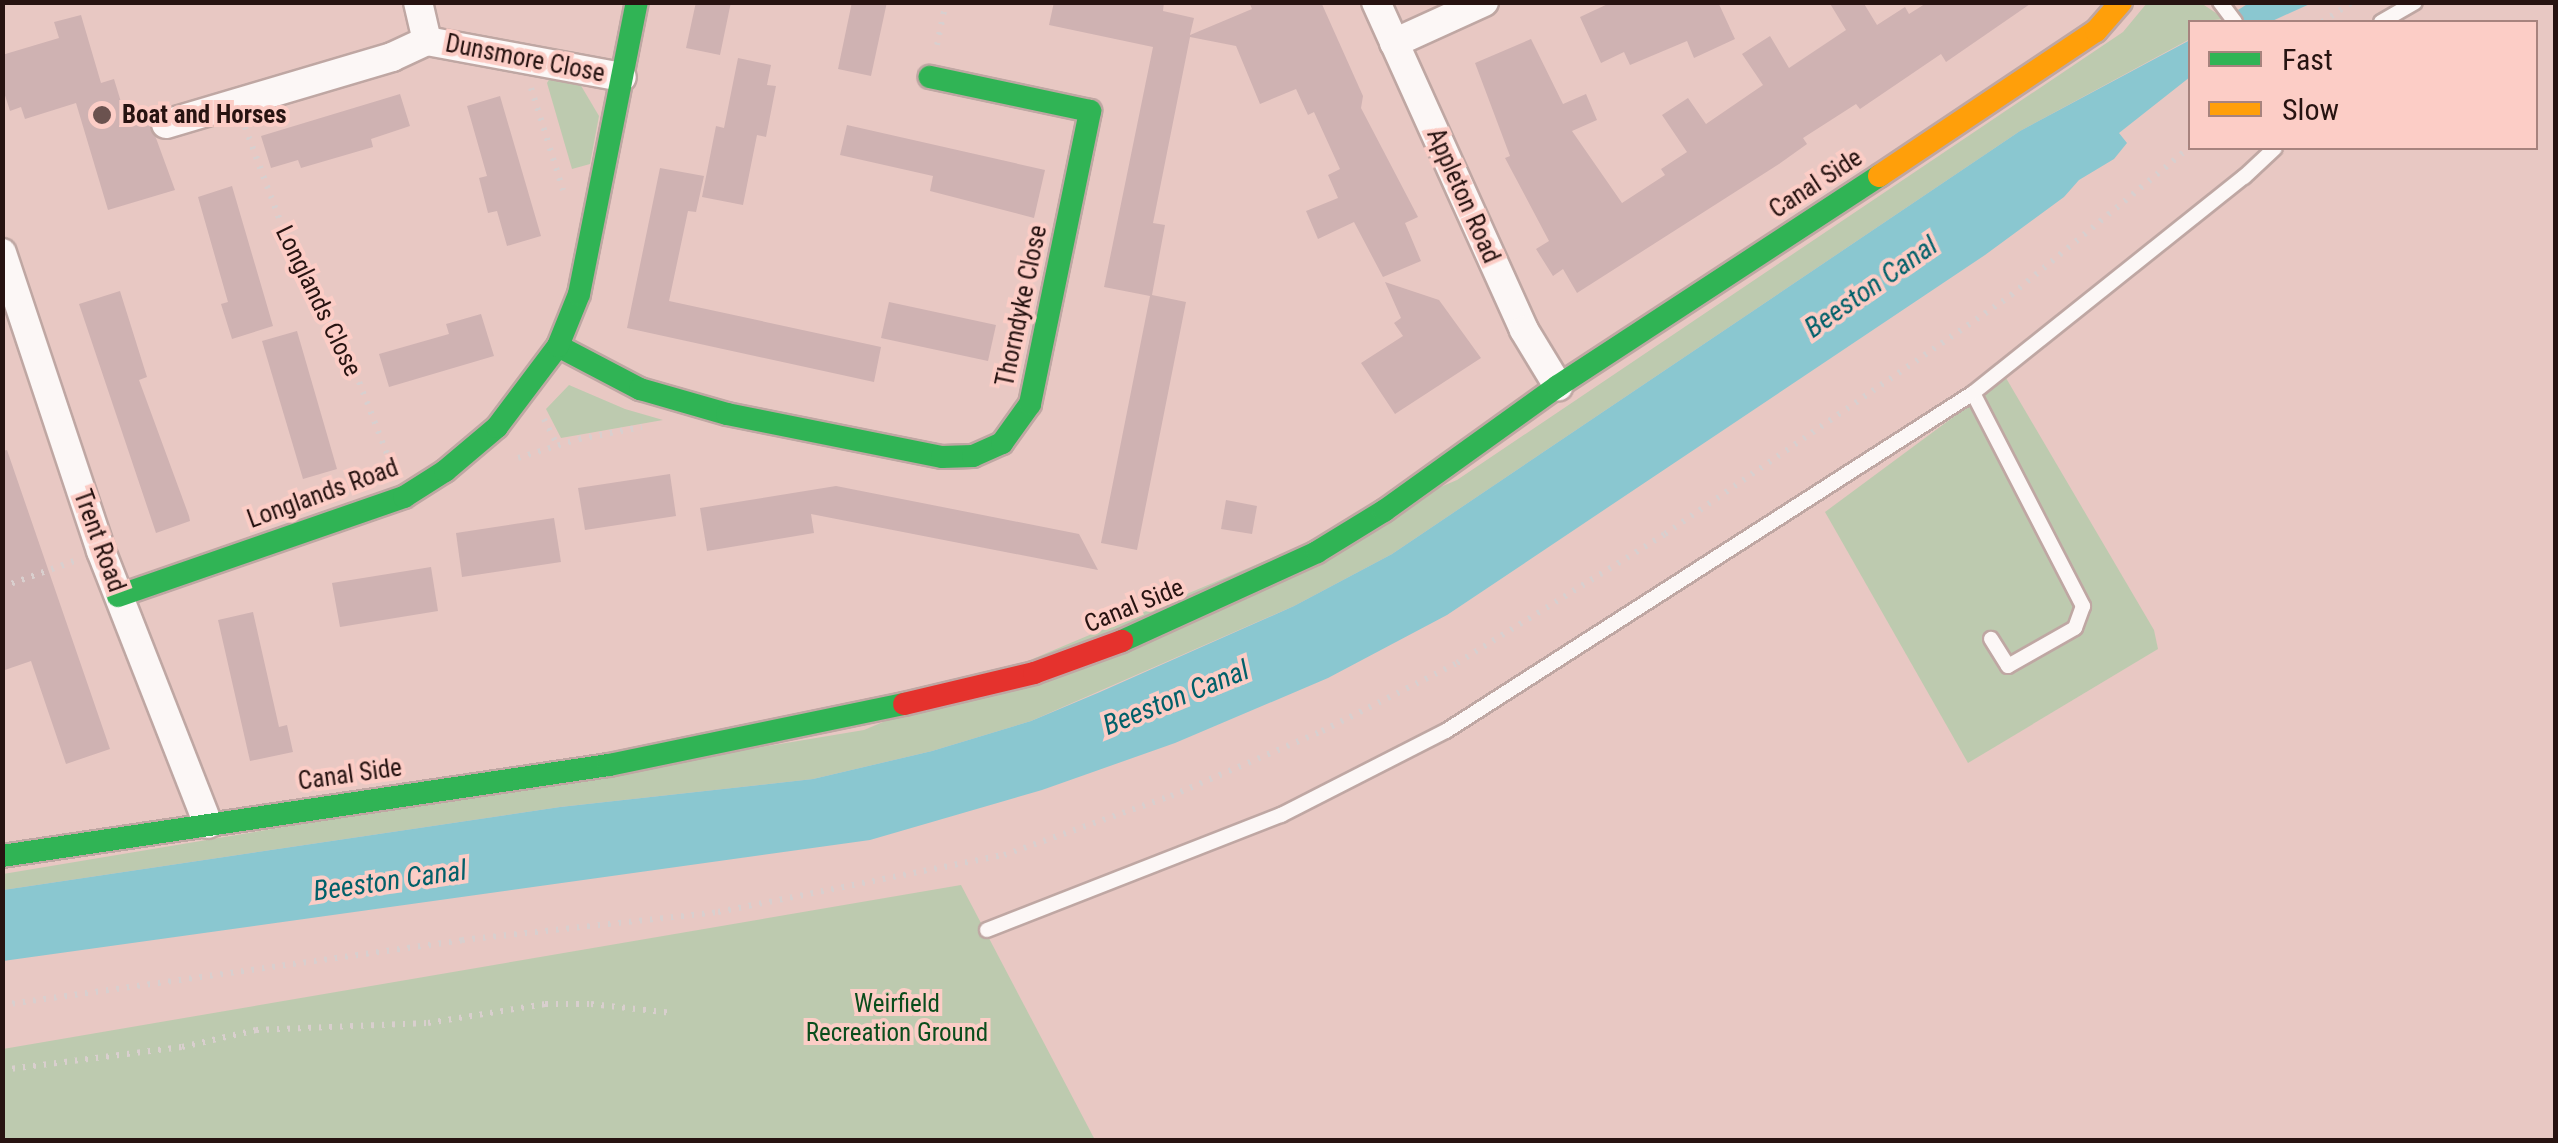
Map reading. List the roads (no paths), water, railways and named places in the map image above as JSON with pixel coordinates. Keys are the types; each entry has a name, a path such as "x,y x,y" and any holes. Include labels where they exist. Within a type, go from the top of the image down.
{"street":[{"name":"Dunsmore Close","path":"418,2 427,41"},
{"name":"Longlands Road","path":"118,596 404,496 445,471 498,427 558,346 584,274 638,2"},
{"name":"Appleton Road","path":"1376,2 1524,330 1558,386"},
{"path":"1394,43 1484,2"},
{"name":"Canal Side","path":"2,856 609,765 830,722 1034,673 1157,628 1317,552 1558,386 2032,76 2096,31 2120,2"},
{"name":"Dunsmore Close","path":"166,124 392,56 427,41 622,77"},
{"name":"Thorndyke Close","path":"558,346 640,389 727,414 942,458 973,456 1002,443 1030,404 1090,111 930,78"},
{"name":"Trent Road","path":"2,253 101,552 208,824"}],"lane":[{"path":"2385,20 2415,2"},
{"path":"987,930 1281,815 1446,730 1973,392 2244,177 2272,150"},
{"path":"1973,392 2083,606 2074,628 2008,666 1991,639"}],"water":[{"path":"2249,3 2312,3 2274,20 2222,20"},
{"name":"Beeston Canal","path":"2188,41 2188,79 2119,133 2127,143 2114,159 2079,180 2064,197 1985,255 1447,615 1328,678 1175,743 1042,790 870,840 3,961 3,890 560,807 813,779 932,751 1031,721 1294,606 1392,554 2020,131"}],"place":[{"name":"Boat and Horses","path":"102,115"}],"park label":[{"name":"Weirfield Recreation Ground","path":"897,1020"}]}
